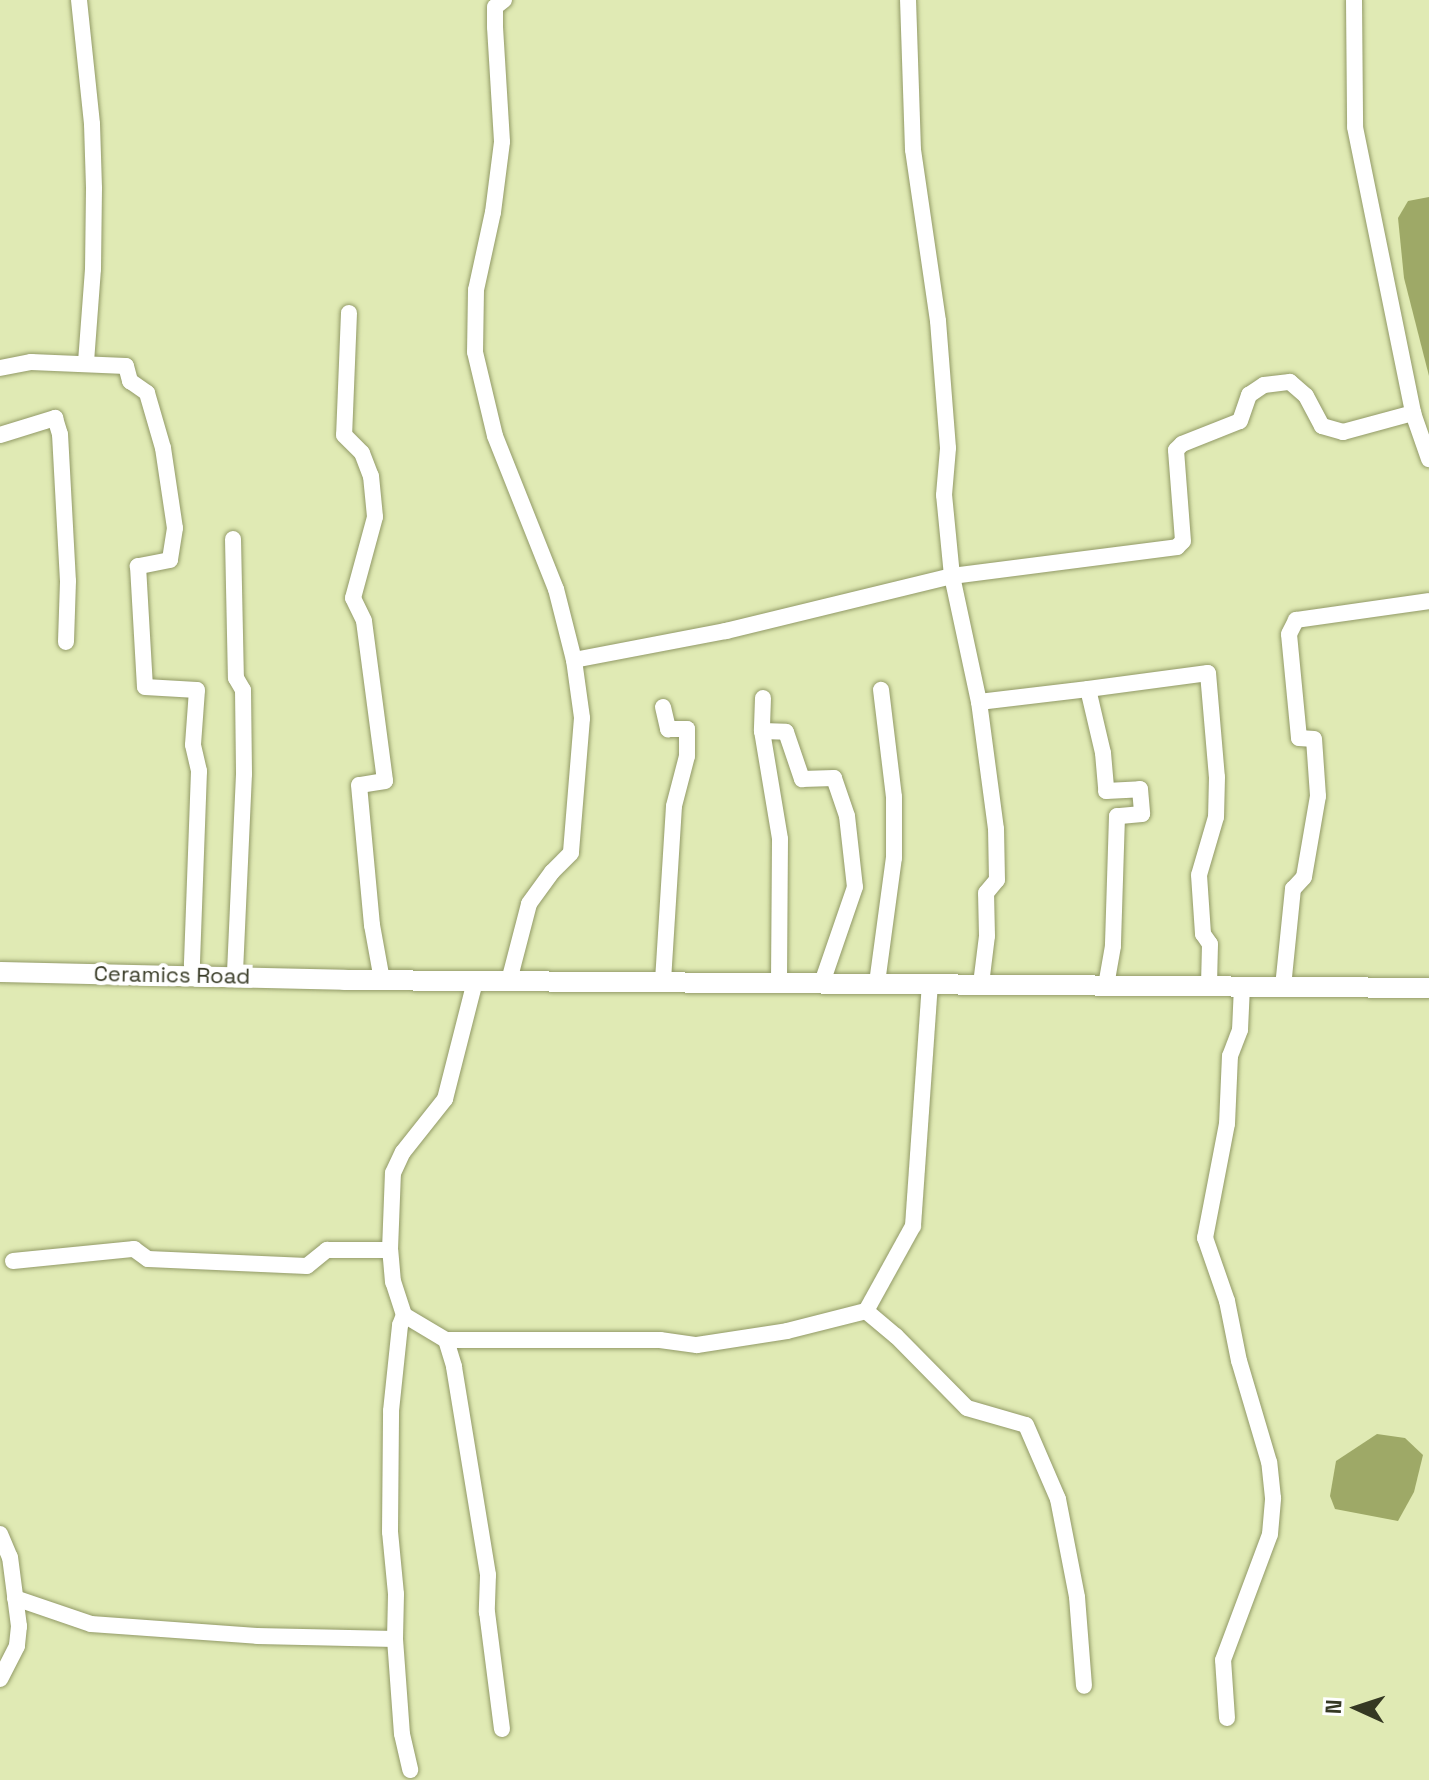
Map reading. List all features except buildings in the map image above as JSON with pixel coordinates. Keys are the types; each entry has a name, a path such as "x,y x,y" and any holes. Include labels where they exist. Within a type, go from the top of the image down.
{"street":[{"path":"79,0 91,110 94,188 93,269 86,362"},
{"path":"504,0 495,7 502,142 493,212 476,290 475,352 495,436 556,589 574,660 582,718 571,853 552,872 529,904 509,981"},
{"path":"908,0 913,150 938,321 948,448 944,495 952,576 979,702 992,790 997,880 986,893 987,936 981,984"},
{"path":"1354,0 1355,127 1413,413 1428,455"},
{"path":"349,313 344,435 362,453 371,476 375,517 353,598 364,621 385,781 359,785 372,925 382,980"},
{"path":"0,368 31,362 126,366 130,381 147,393 163,448 175,528 170,560 138,566 145,687 197,690 193,745 199,771 192,965 195,976"},
{"path":"574,660 726,631 952,576 1177,547 1183,541 1176,450 1182,444 1240,421 1249,395 1264,385 1290,382 1306,396 1322,426 1343,432 1413,413"},
{"path":"0,435 55,418 60,434 68,581 66,642"},
{"path":"233,539 236,678 243,690 244,774 235,975"},
{"path":"1283,987 1293,889 1304,877 1318,796 1314,739 1299,738 1289,634 1296,620 1429,601"},
{"path":"979,702 1208,673 1217,777 1216,817 1199,875 1203,934 1210,944 1209,986"},
{"path":"1088,689 1103,753 1106,791 1140,789 1142,814 1117,816 1113,946 1106,985"},
{"path":"877,983 894,858 894,797 881,690"},
{"path":"763,698 762,731 780,839 779,983"},
{"path":"663,707 668,729 687,729 687,743 674,806 663,982"},
{"path":"762,731 786,732 802,779 834,778 847,816 855,887 822,983"},
{"name":"Ceramics Road","path":"0,972 235,975 344,980 1429,988"},
{"path":"410,1770 402,1734 390,1532 391,1411 400,1325 404,1315 393,1282 390,1250 393,1173 403,1152 445,1099 475,981"},
{"path":"404,1315 446,1340 660,1340 697,1345 787,1331 866,1311 913,1226 930,984"},
{"path":"1227,1718 1223,1660 1270,1534 1273,1498 1269,1462 1239,1361 1227,1301 1205,1238 1227,1124 1230,1056 1240,1030 1242,986"},
{"path":"13,1261 134,1249 148,1259 307,1266 327,1250 390,1250"},
{"path":"866,1311 896,1336 967,1408 1026,1425 1058,1499 1077,1597 1084,1686"},
{"path":"446,1340 454,1367 488,1575 487,1612 502,1729"},
{"path":"0,1534 10,1557 17,1646 0,1679"},
{"path":"15,1598 91,1624 257,1636 395,1639"}],"shaded area":[{"path":"1429,197 1429,376 1404,278 1398,218 1408,201"},
{"path":"1377,1434 1405,1438 1423,1455 1414,1492 1398,1521 1335,1509 1330,1496 1336,1461"}]}
